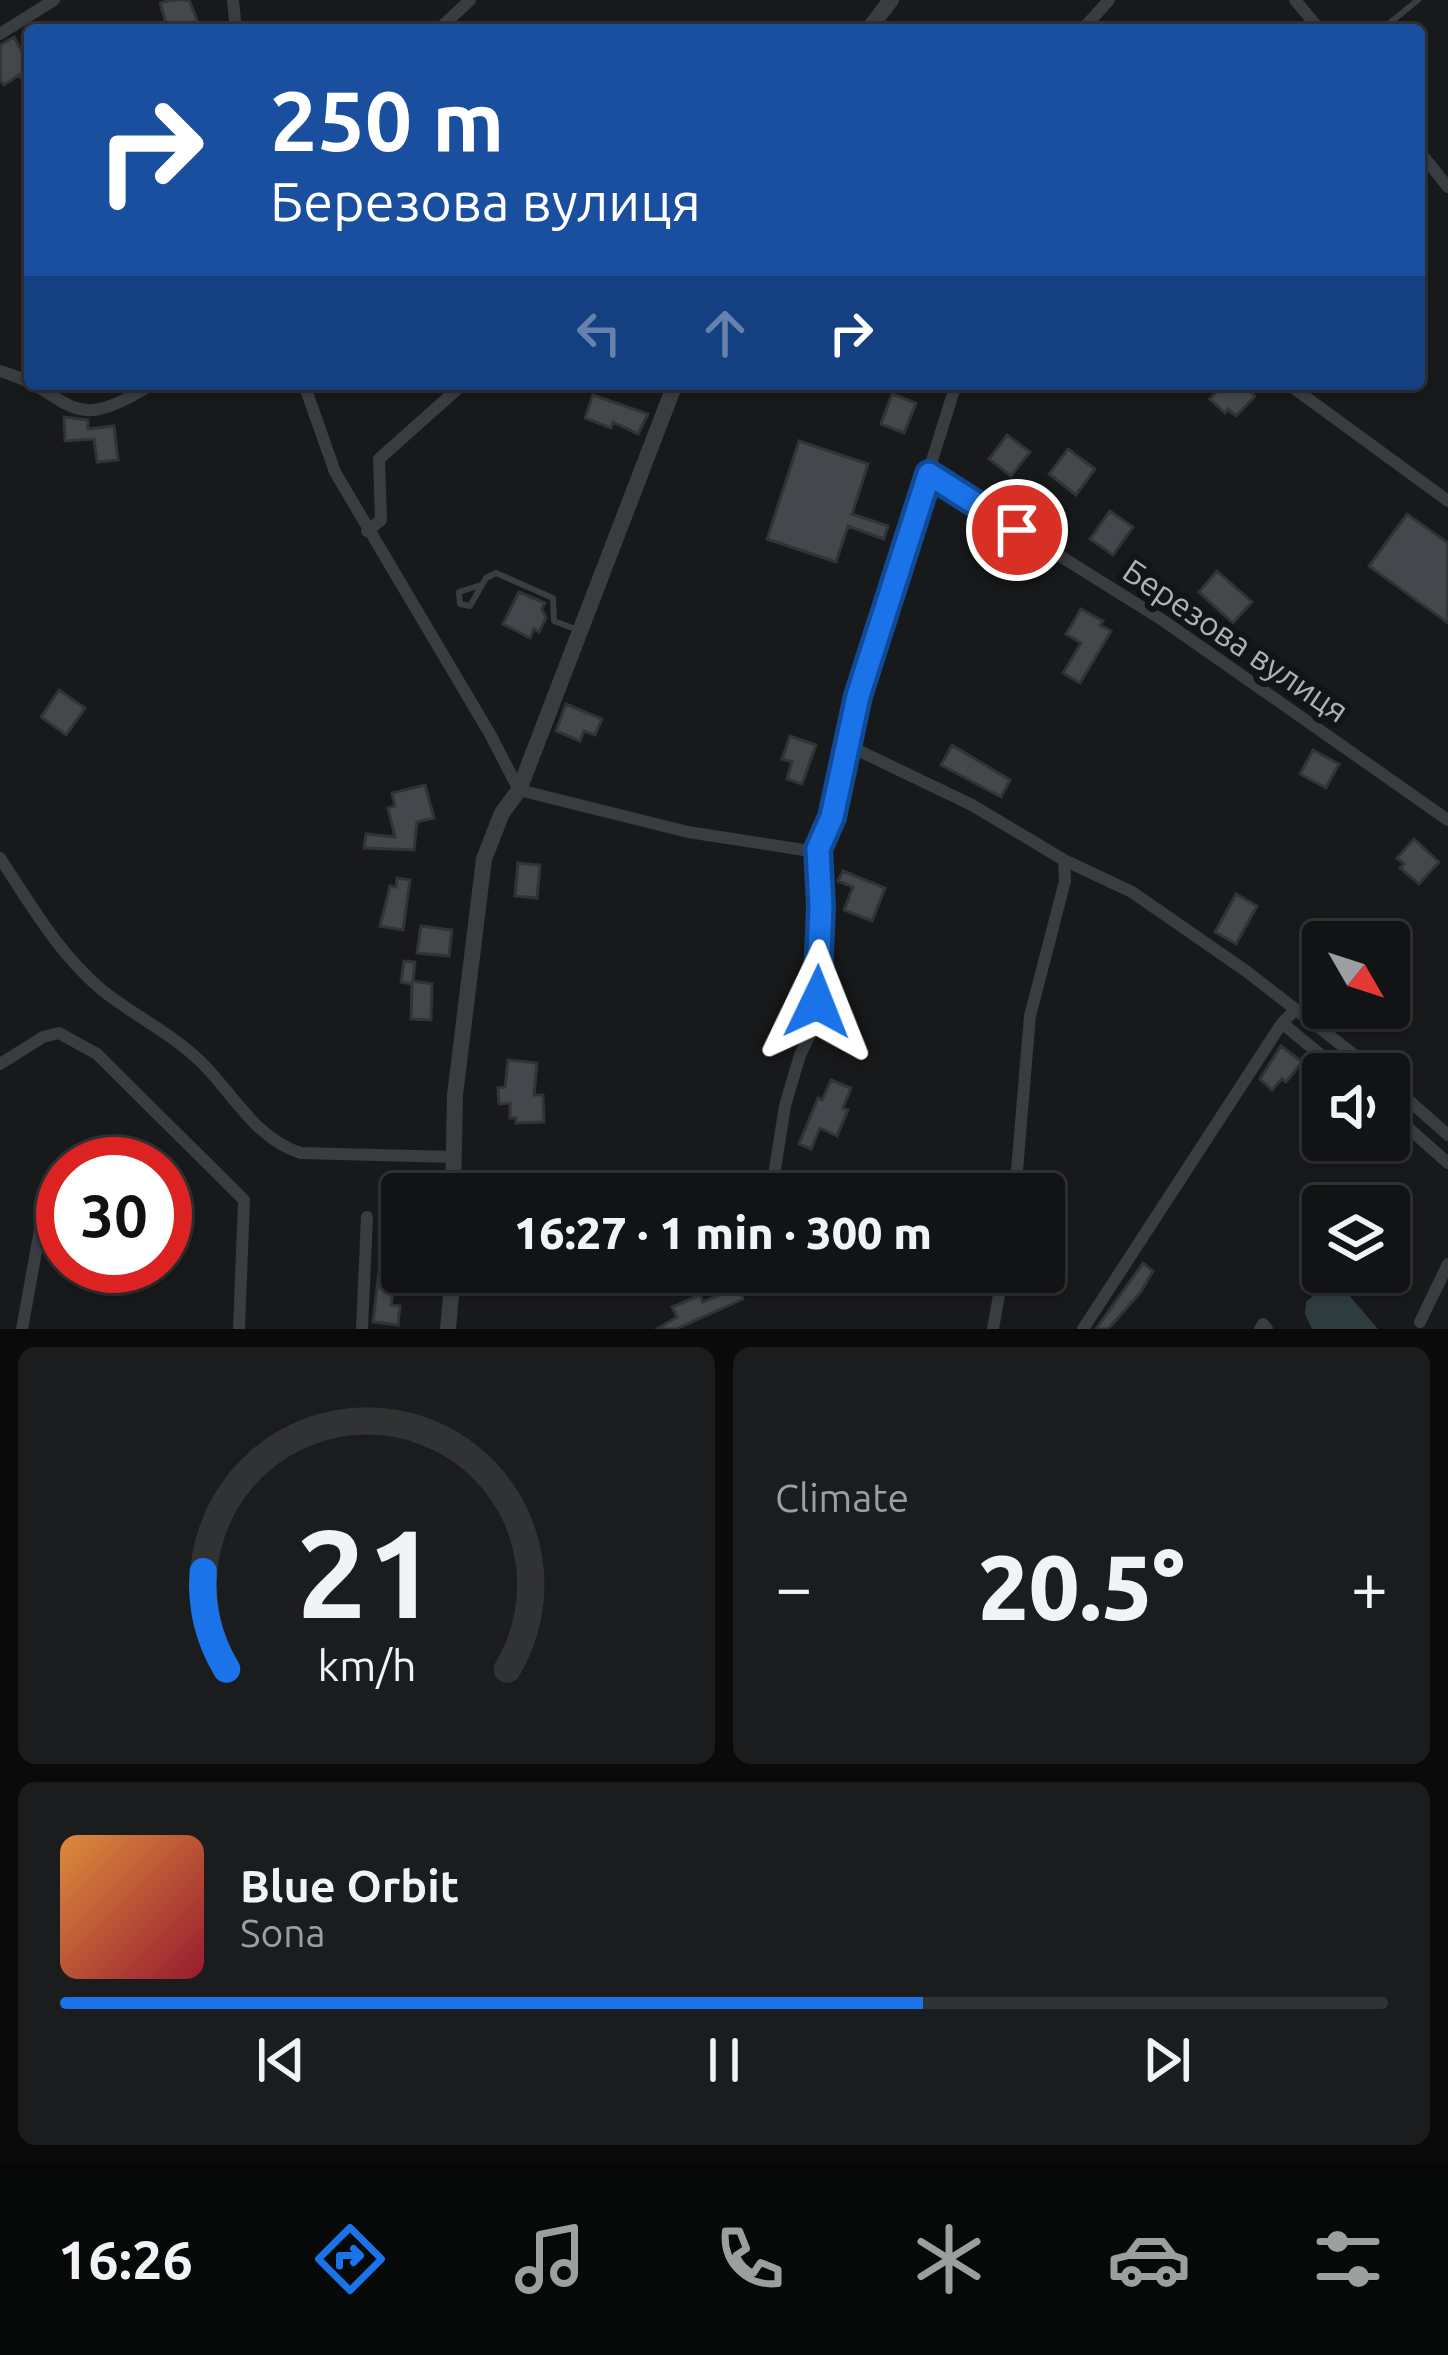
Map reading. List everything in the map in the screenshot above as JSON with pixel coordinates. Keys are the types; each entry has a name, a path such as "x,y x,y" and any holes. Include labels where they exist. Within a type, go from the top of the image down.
{"street":[{"path":"0,34 54,0"},
{"path":"444,24 470,0"},
{"path":"873,24 891,0"},
{"path":"1087,24 1109,0"},
{"path":"1295,0 1315,24"},
{"path":"1425,158 1448,187"},
{"path":"41,390 70,408 95,411 143,390"},
{"path":"306,390 334,472 519,790 735,841 818,849"},
{"path":"367,530 381,520 379,459 456,390"},
{"path":"453,1173 455,1095 484,859 502,813 519,790 673,390"},
{"path":"773,1173 784,1106 815,1014 821,906 818,849 832,817 858,696 954,390"},
{"path":"1296,390 1448,501"},
{"name":"Березова вулиця","path":"929,474 1164,621 1448,820"},
{"path":"849,746 972,805 1064,860 1132,892 1351,1053"},
{"path":"0,858 53,940 101,989 198,1059 265,1135 284,1148 302,1153 453,1156"},
{"path":"1018,1173 1030,1016 1064,881 1064,860"},
{"path":"1084,1329 1282,1023 1295,1010"},
{"path":"1282,1023 1318,1053"},
{"path":"0,1064 43,1037 59,1033 97,1054 244,1200 238,1329"},
{"path":"1410,1102 1448,1135"},
{"path":"1410,1130 1448,1163"},
{"path":"362,1329 367,1217"},
{"path":"22,1329 36,1252"},
{"path":"1420,1322 1448,1264"},
{"path":"448,1329 451,1293"},
{"path":"993,1329 999,1293"}],"lane":[{"path":"1388,24 1418,0"},
{"path":"481,585 496,573 553,598 554,621 578,630"}],"shaded area":[{"path":"1316,1293 1347,1293 1378,1329 1312,1329 1306,1302"}],"building":[{"path":"189,0 199,24 166,24 160,3"},
{"path":"14,37 24,56 24,81 19,75 4,85 0,79 0,45"},
{"path":"1218,390 1248,390 1255,396 1236,416 1210,399"},
{"path":"892,394 916,403 904,433 881,424"},
{"path":"593,395 648,414 638,434 613,422 611,428 585,418"},
{"path":"64,417 88,420 88,429 114,426 118,460 97,462 94,439 65,441"},
{"path":"1007,435 1030,452 1011,476 989,459"},
{"path":"799,441 868,464 852,514 888,526 884,539 848,526 836,562 767,539"},
{"path":"1068,449 1095,469 1076,495 1049,474"},
{"path":"1110,511 1133,527 1113,555 1090,539"},
{"path":"1407,514 1448,543 1448,623 1369,566"},
{"path":"1217,571 1252,602 1233,623 1199,592"},
{"path":"519,592 545,603 546,618 530,638 503,624"},
{"path":"1081,609 1111,631 1080,683 1063,673 1081,643 1066,634"},
{"path":"59,690 85,708 66,735 41,717"},
{"path":"566,704 602,719 595,735 584,731 580,741 556,731"},
{"path":"790,736 816,745 802,784 787,779 792,762 782,759"},
{"path":"952,745 1010,780 1001,797 941,765"},
{"path":"1313,750 1339,764 1326,788 1300,774"},
{"path":"425,785 434,818 417,822 414,850 364,848 366,834 395,837 388,808 395,806 392,793"},
{"path":"1414,839 1439,862 1419,884 1400,868 1404,864 1397,858"},
{"path":"518,863 540,865 537,898 515,896"},
{"path":"843,871 885,888 872,921 844,910 853,887 838,881"},
{"path":"397,878 410,880 403,930 380,926 390,886 396,887"},
{"path":"1236,894 1257,906 1236,944 1215,932"},
{"path":"421,926 452,930 449,956 417,953"},
{"path":"404,961 415,962 413,981 432,984 431,1020 411,1019 412,984 401,982"},
{"path":"1281,1046 1302,1062 1286,1082 1282,1079 1272,1090 1260,1079"},
{"path":"508,1060 537,1063 534,1095 543,1095 544,1122 516,1123 516,1118 510,1118 510,1103 499,1104 498,1088 505,1087"},
{"path":"831,1080 851,1088 843,1108 848,1110 837,1136 820,1128 811,1149 799,1144"},
{"path":"1143,1263 1153,1271 1140,1293 1108,1329 1096,1329"},
{"path":"379,1271 381,1293 393,1293 391,1305 400,1306 398,1325 373,1322"},
{"path":"724,1293 740,1293 743,1299 676,1329 657,1329 677,1317 672,1307 700,1295 703,1302"}],"route":[{"path":"817,1002 818,849 832,817 858,696 929,474 1017,530"}]}
